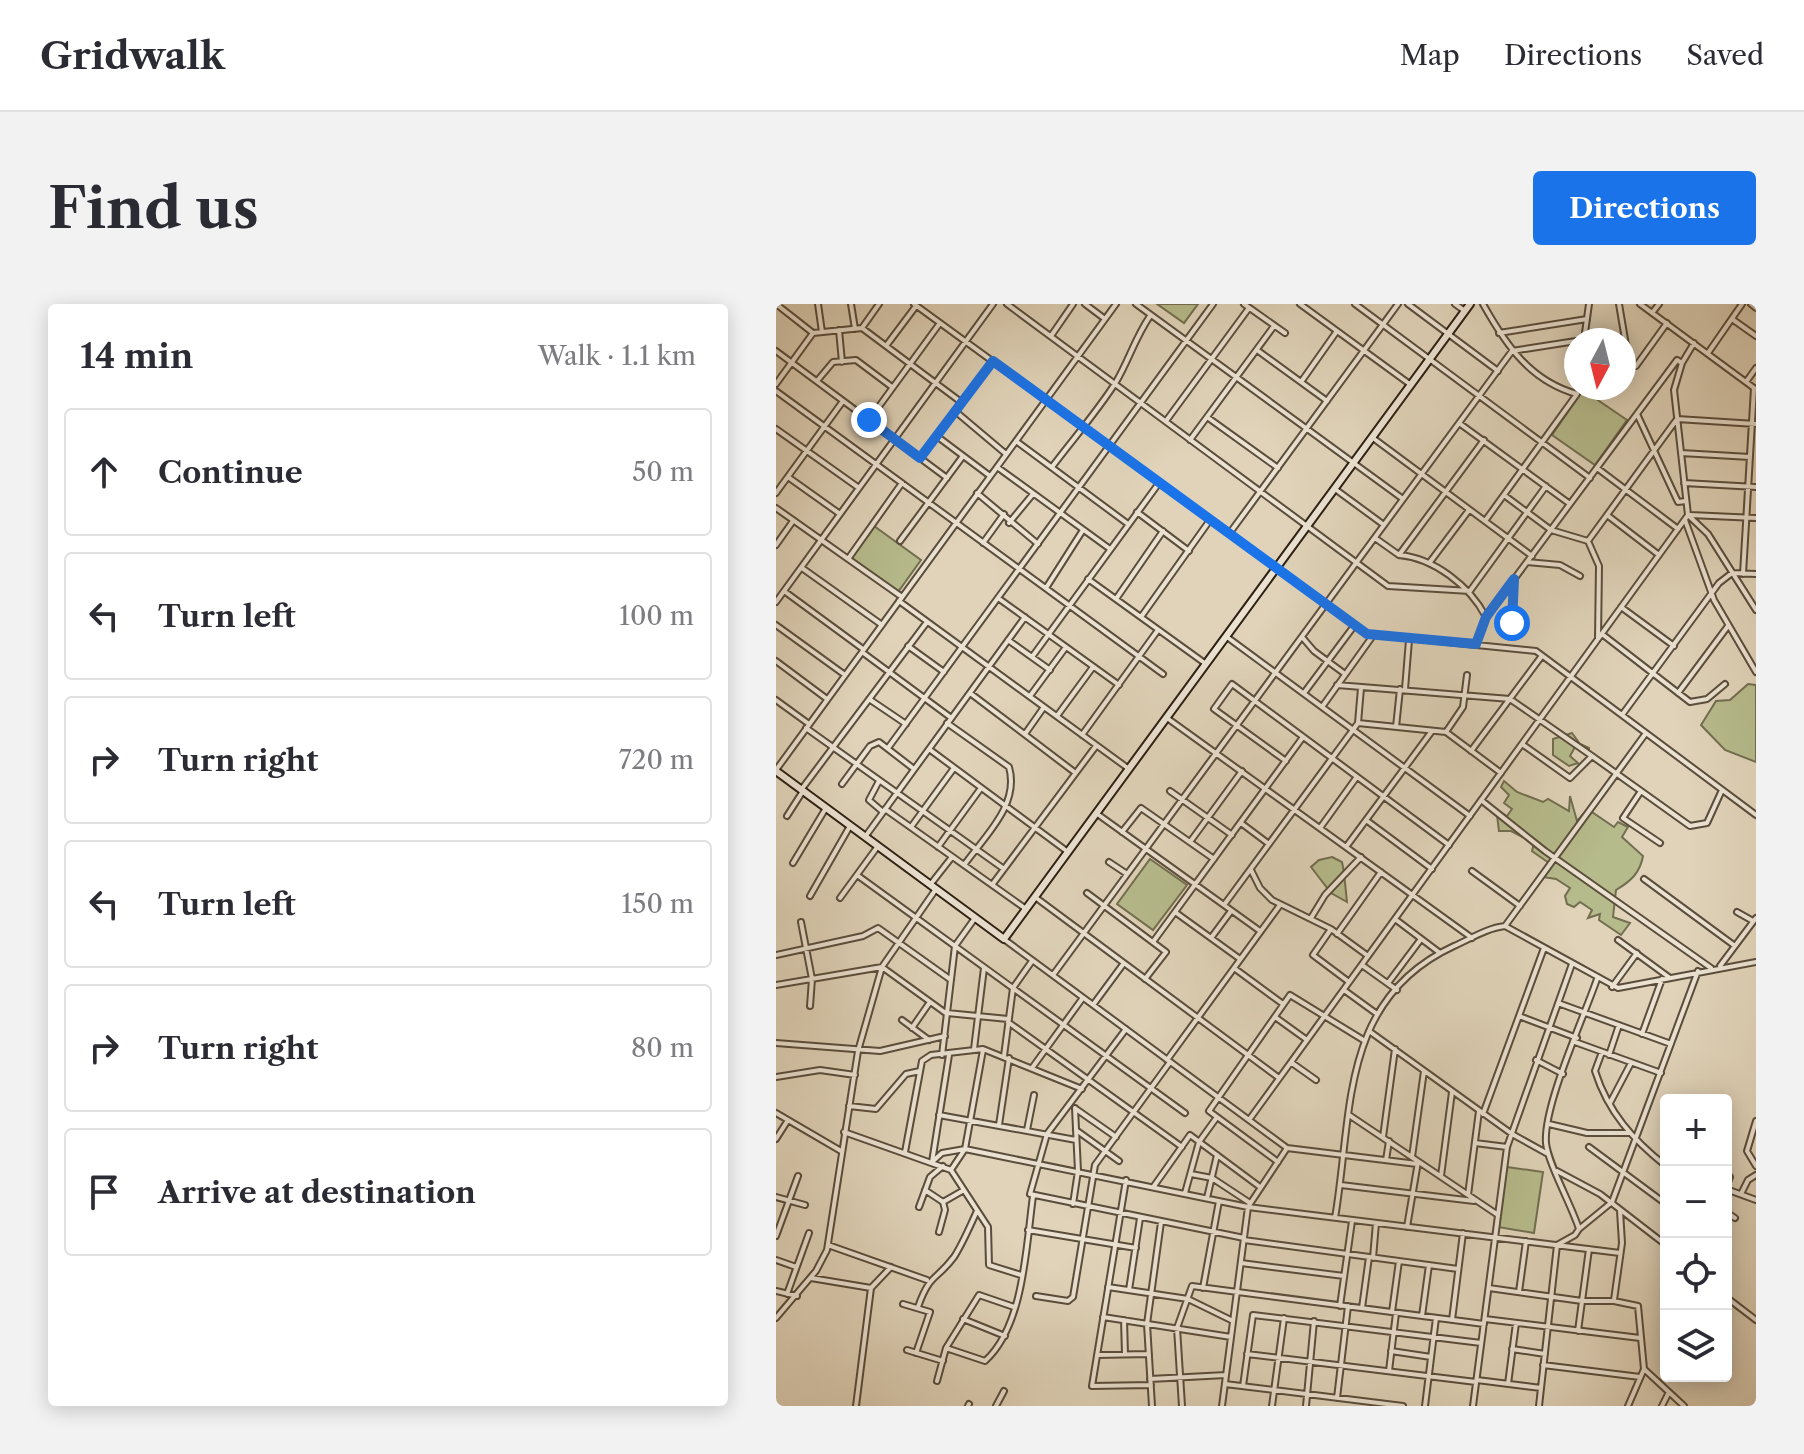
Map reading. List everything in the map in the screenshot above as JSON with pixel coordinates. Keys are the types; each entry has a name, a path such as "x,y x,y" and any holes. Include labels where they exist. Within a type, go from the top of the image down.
{"street":[{"path":"776,304 813,333 862,328 961,402"},
{"path":"818,304 822,332"},
{"path":"851,304 855,329"},
{"path":"862,328 879,304"},
{"path":"776,602 993,304"},
{"path":"1007,304 1388,586 1470,591"},
{"path":"1051,336 1073,304"},
{"path":"1085,304 1105,319"},
{"path":"1116,304 776,770 1287,1148 1418,1163"},
{"path":"1136,304 1403,499"},
{"path":"888,748 1213,304"},
{"path":"1244,304 1285,333"},
{"path":"1300,304 1411,385"},
{"path":"1312,313 1318,304"},
{"path":"1355,304 1590,478"},
{"path":"1229,534 1398,304"},
{"path":"1408,304 1498,371"},
{"path":"1455,304 1465,311"},
{"path":"1004,939 1470,304"},
{"path":"1483,304 1512,351 1544,382 1577,394 1485,521"},
{"path":"1586,328 1589,304"},
{"path":"1619,304 1622,328"},
{"path":"1640,304 1755,388 1743,574"},
{"path":"1652,313 1659,304"},
{"path":"1708,353 1742,304"},
{"path":"1751,304 1756,308"},
{"path":"886,346 915,305 1325,606 1372,637 1525,648 1542,656 1756,815"},
{"path":"1166,421 1249,308"},
{"path":"1052,467 1115,384 1131,344 1151,315"},
{"path":"1499,333 1587,319"},
{"path":"1732,319 1756,336"},
{"path":"869,420 940,323"},
{"path":"1636,366 1667,323"},
{"path":"1190,440 1274,326"},
{"path":"839,330 842,362"},
{"path":"1301,382 1337,331"},
{"path":"776,384 813,333"},
{"path":"1053,975 1512,351 1564,343"},
{"path":"1249,1120 1688,515 1674,390 1682,363 1694,343"},
{"path":"1257,350 1327,401"},
{"path":"776,351 947,478"},
{"path":"817,381 828,365 856,360 892,387"},
{"path":"1476,644 1486,617 1677,360 1682,363"},
{"path":"920,458 993,361"},
{"path":"1746,382 1756,368"},
{"path":"776,391 1163,674"},
{"path":"776,493 843,401"},
{"path":"955,411 1006,454"},
{"path":"1637,414 1678,502 1686,501"},
{"path":"1207,417 1278,468"},
{"path":"1677,419 1754,424"},
{"path":"1588,541 1677,419"},
{"path":"1459,423 1570,504"},
{"path":"776,429 859,488"},
{"path":"937,436 990,476"},
{"path":"1372,438 1532,556"},
{"path":"1399,555 1484,440"},
{"path":"1016,441 1128,524"},
{"path":"1681,453 1750,457"},
{"path":"900,541 963,456"},
{"path":"997,467 1110,549"},
{"path":"1597,468 1678,529"},
{"path":"788,477 840,514"},
{"path":"848,559 902,483"},
{"path":"1032,657 1159,483"},
{"path":"1684,483 1756,487"},
{"path":"1470,591 1546,486"},
{"path":"1335,489 1384,525"},
{"path":"977,493 1004,514 1009,523 1038,544"},
{"path":"1009,523 1033,493"},
{"path":"1504,495 1551,530 1588,541 1599,566 1598,640"},
{"path":"776,508 1129,769"},
{"path":"1430,563 1469,510"},
{"path":"1137,512 1189,551"},
{"path":"983,543 1004,514"},
{"path":"1607,515 1659,555"},
{"path":"1688,515 1756,518"},
{"path":"1688,515 1703,528 1756,610"},
{"path":"776,545 794,520"},
{"path":"1141,617 1210,520"},
{"path":"1685,520 1711,592 1756,672"},
{"path":"1046,589 1083,530"},
{"path":"1116,599 1163,531"},
{"path":"1375,538 1399,555 1420,557 1470,591 1486,617"},
{"path":"1527,562 1560,565 1580,576"},
{"path":"802,567 882,625"},
{"path":"1622,715 1711,592 1732,573 1756,574"},
{"path":"1088,579 1206,664"},
{"path":"1512,623 1514,579"},
{"path":"784,591 925,698 1009,767 1007,807 964,865"},
{"path":"998,598 1119,685"},
{"path":"1621,607 1674,646"},
{"path":"865,837 1025,617"},
{"path":"787,816 802,790 927,621"},
{"path":"776,625 845,675"},
{"path":"1304,693 1354,626"},
{"path":"1678,693 1728,626"},
{"path":"1082,735 1159,630"},
{"path":"1602,634 1690,702 1707,699 1725,684"},
{"path":"1227,636 1470,816"},
{"path":"1302,636 1345,674"},
{"path":"1322,707 1372,637"},
{"path":"1008,640 1050,670"},
{"path":"1396,727 1409,640"},
{"path":"908,646 944,672"},
{"path":"1030,696 1066,647"},
{"path":"1471,751 1542,656"},
{"path":"776,661 827,699"},
{"path":"1057,716 1093,666"},
{"path":"1446,732 1463,707 1467,675"},
{"path":"1286,761 1214,707 1232,684 1449,845"},
{"path":"1337,685 1510,699 1541,718 1678,821 1699,826 1707,823 1722,790"},
{"path":"1224,905 1358,723 1361,687"},
{"path":"970,693 1074,771"},
{"path":"869,699 906,724"},
{"path":"777,703 857,766 1004,869"},
{"path":"1025,734 1044,707"},
{"path":"1167,718 1472,938"},
{"path":"1358,723 1446,732 1501,773"},
{"path":"1346,847 1432,731"},
{"path":"1335,1218 1355,1061 1377,1014 1419,965 1472,938 1505,926 1646,733"},
{"path":"1153,942 1303,737"},
{"path":"842,784 874,743 888,748 914,769"},
{"path":"1522,744 1570,778 1592,756"},
{"path":"992,885 1096,745"},
{"path":"929,749 1068,852"},
{"path":"911,827 954,768"},
{"path":"1190,842 1242,771"},
{"path":"1320,828 1357,777"},
{"path":"879,781 869,800 1026,909"},
{"path":"938,847 981,788"},
{"path":"1170,791 1232,835"},
{"path":"1641,791 1623,818 1660,843"},
{"path":"1481,800 1554,857 1711,968"},
{"path":"793,863 826,808"},
{"path":"1122,832 1141,808 1214,859"},
{"path":"1096,813 1260,931"},
{"path":"1366,820 1432,869"},
{"path":"1241,823 1269,844"},
{"path":"810,896 850,826"},
{"path":"840,898 878,846"},
{"path":"776,1318 811,1278 828,1245 858,1051 882,967 952,857"},
{"path":"1311,918 1334,883 1361,857"},
{"path":"1109,862 1127,874"},
{"path":"1250,869 1260,888 1280,905 1331,929 1368,956"},
{"path":"1472,871 1520,906"},
{"path":"1337,934 1381,872"},
{"path":"857,875 1185,1113"},
{"path":"1644,879 1735,946"},
{"path":"1087,893 1166,952 1145,979"},
{"path":"1035,897 1279,1078"},
{"path":"1036,1296 1070,1300 1084,1239 1095,1165 1280,905"},
{"path":"1211,938 1231,910"},
{"path":"1175,912 1240,959"},
{"path":"1720,966 1755,920 1737,912"},
{"path":"942,1055 955,946 975,918"},
{"path":"1395,919 1440,953"},
{"path":"801,922 812,979 810,1006"},
{"path":"1505,926 1612,987 1756,962"},
{"path":"776,955 863,936 878,928 951,980"},
{"path":"1331,929 1313,955 1349,982"},
{"path":"1388,983 1421,939"},
{"path":"1618,940 1670,978"},
{"path":"1468,1195 1481,1112 1544,948"},
{"path":"1612,987 1637,953"},
{"path":"999,1125 1013,988 1033,960"},
{"path":"1093,1005 1124,963"},
{"path":"1473,1406 1507,1147 1572,964"},
{"path":"1362,965 1397,990"},
{"path":"776,985 882,967 947,1013 1008,1020 1182,1147"},
{"path":"974,1049 984,967"},
{"path":"1234,968 1284,1005"},
{"path":"1557,1245 1575,1235 1612,1202 1698,971"},
{"path":"1579,1229 1549,1155 1549,1124 1563,1074 1597,979"},
{"path":"1642,1034 1662,979"},
{"path":"1344,990 1377,1014"},
{"path":"1278,1162 1209,1111 1275,1017 1294,995 1365,1041"},
{"path":"1032,1068 1083,998"},
{"path":"912,1028 930,1002"},
{"path":"1558,1003 1671,1044"},
{"path":"1519,1016 1609,1055 1661,1073"},
{"path":"1275,1017 1307,1040"},
{"path":"902,1020 929,1040"},
{"path":"1609,1055 1619,1025"},
{"path":"946,1348 985,1361 1005,1336 1021,1275 1033,1196 1029,1189 1047,1134 1073,1106 1126,1029"},
{"path":"1369,1031 1512,1134 1549,1155"},
{"path":"776,1043 880,1051 945,1036"},
{"path":"951,1170 965,1149 983,1049"},
{"path":"905,1152 922,1061 931,1055 983,1049 1082,1089"},
{"path":"1383,1137 1395,1049"},
{"path":"1602,1052 1595,1071 1610,1103 1636,1143 1660,1161"},
{"path":"932,1162 949,1055"},
{"path":"1536,1060 1563,1074"},
{"path":"1291,1062 1316,1080"},
{"path":"1610,1103 1632,1063"},
{"path":"776,1077 820,1070 855,1075"},
{"path":"849,1106 876,1109 906,1074 920,1071"},
{"path":"1412,1157 1424,1071"},
{"path":"1441,1176 1452,1091"},
{"path":"1027,1130 1034,1095"},
{"path":"1073,1106 1078,1171 1073,1204"},
{"path":"1073,1106 1116,1137"},
{"path":"776,1113 841,1151"},
{"path":"939,1115 1076,1140"},
{"path":"1349,1115 1498,1215"},
{"path":"1185,1193 1199,1142 1217,1117"},
{"path":"776,1139 788,1120"},
{"path":"1756,1121 1747,1144 1756,1166"},
{"path":"1549,1124 1599,1134 1628,1133"},
{"path":"1076,1130 1119,1161"},
{"path":"844,1132 951,1170 988,1227 989,1265 1021,1275"},
{"path":"1154,1186 1190,1135 1261,1188"},
{"path":"1386,1160 1389,1141"},
{"path":"1475,1143 1507,1147"},
{"path":"1589,1147 1660,1200"},
{"path":"1222,1406 1249,1205 1287,1148"},
{"path":"932,1162 942,1153 965,1149 1219,1201 1620,1253"},
{"path":"1207,1198 1217,1155"},
{"path":"1407,1227 1418,1163"},
{"path":"919,1207 930,1177 943,1166"},
{"path":"1557,1171 1612,1202 1660,1241"},
{"path":"1191,1174 1212,1178 1249,1205"},
{"path":"1741,1194 1748,1180 1756,1175"},
{"path":"777,1232 798,1176"},
{"path":"1126,1180 1092,1386 1150,1382 1180,1375 1226,1375"},
{"path":"1341,1185 1477,1201"},
{"path":"925,1190 943,1202 945,1210 939,1232"},
{"path":"943,1202 964,1190"},
{"path":"1732,1191 1756,1200"},
{"path":"1033,1196 1244,1239 1458,1269"},
{"path":"776,1197 805,1205"},
{"path":"1203,1288 1219,1201"},
{"path":"918,1307 927,1280 945,1268 957,1252 977,1211"},
{"path":"1614,1301 1620,1253 1620,1211"},
{"path":"1129,1290 1140,1218"},
{"path":"1340,1306 1352,1220"},
{"path":"1152,1406 1147,1324 1161,1222"},
{"path":"1362,1308 1376,1223"},
{"path":"1028,1230 1136,1248"},
{"path":"787,1294 809,1233"},
{"path":"1452,1320 1463,1233"},
{"path":"1519,1292 1526,1241"},
{"path":"828,1245 927,1280"},
{"path":"1539,1406 1557,1245"},
{"path":"1578,1331 1589,1249"},
{"path":"776,1260 797,1267"},
{"path":"1389,1371 1399,1261"},
{"path":"1241,1263 1344,1276"},
{"path":"1422,1316 1429,1265"},
{"path":"856,1406 871,1288 891,1267"},
{"path":"811,1278 871,1288"},
{"path":"1182,1406 1177,1328 1192,1286 1452,1320 1516,1323 1640,1338"},
{"path":"1108,1287 1188,1299 1233,1321"},
{"path":"1489,1288 1638,1306 1644,1369 1628,1406"},
{"path":"776,1291 797,1296"},
{"path":"937,1381 946,1348 979,1295 1014,1307"},
{"path":"1732,1302 1756,1320"},
{"path":"903,1304 930,1312 916,1353"},
{"path":"1341,1406 1341,1366 1348,1306"},
{"path":"1243,1386 1253,1315 1481,1343"},
{"path":"1103,1317 1231,1337"},
{"path":"1272,1406 1284,1318"},
{"path":"1425,1406 1436,1318"},
{"path":"963,1319 1005,1336"},
{"path":"1124,1320 1125,1355"},
{"path":"1306,1406 1314,1321"},
{"path":"1508,1384 1516,1323"},
{"path":"1512,1349 1545,1354"},
{"path":"907,1350 943,1361"},
{"path":"1391,1351 1431,1357"},
{"path":"1097,1355 1149,1354"},
{"path":"1247,1354 1541,1388"},
{"path":"1543,1365 1640,1377"},
{"path":"1644,1369 1684,1406"},
{"path":"1225,1384 1403,1406"},
{"path":"996,1406 1004,1391"},
{"path":"1662,1406 1669,1392"}],"green space":[{"path":"1157,304 1198,304 1184,323"},
{"path":"1576,400 1598,400 1627,420 1595,465 1552,435"},
{"path":"874,526 921,560 898,592 851,559"},
{"path":"1748,684 1756,685 1756,762 1725,750 1701,725 1716,701 1730,700"},
{"path":"1572,733 1580,744 1589,748 1589,753 1575,747 1570,756 1578,763 1569,766 1553,755 1553,739"},
{"path":"1504,781 1517,792 1543,802 1548,799 1569,811 1570,796 1577,821 1597,799 1592,812 1614,827 1618,822 1628,827 1622,837 1643,856 1634,876 1616,890 1613,917 1630,923 1621,935 1599,920 1600,914 1588,918 1592,910 1580,902 1574,907 1567,904 1565,896 1570,888 1556,879 1543,877 1549,863 1532,851 1534,843 1511,831 1499,831 1497,815 1500,812 1507,816 1512,809 1504,803 1509,795 1501,787"},
{"path":"1332,857 1342,862 1347,902 1331,893 1311,867 1319,860"},
{"path":"1150,859 1187,885 1153,930 1117,904"},
{"path":"1507,1167 1543,1172 1534,1233 1498,1227"}],"route":[{"path":"869,420 920,458 993,361 1325,606 1372,637 1476,644 1486,617 1514,579 1512,623"}]}
